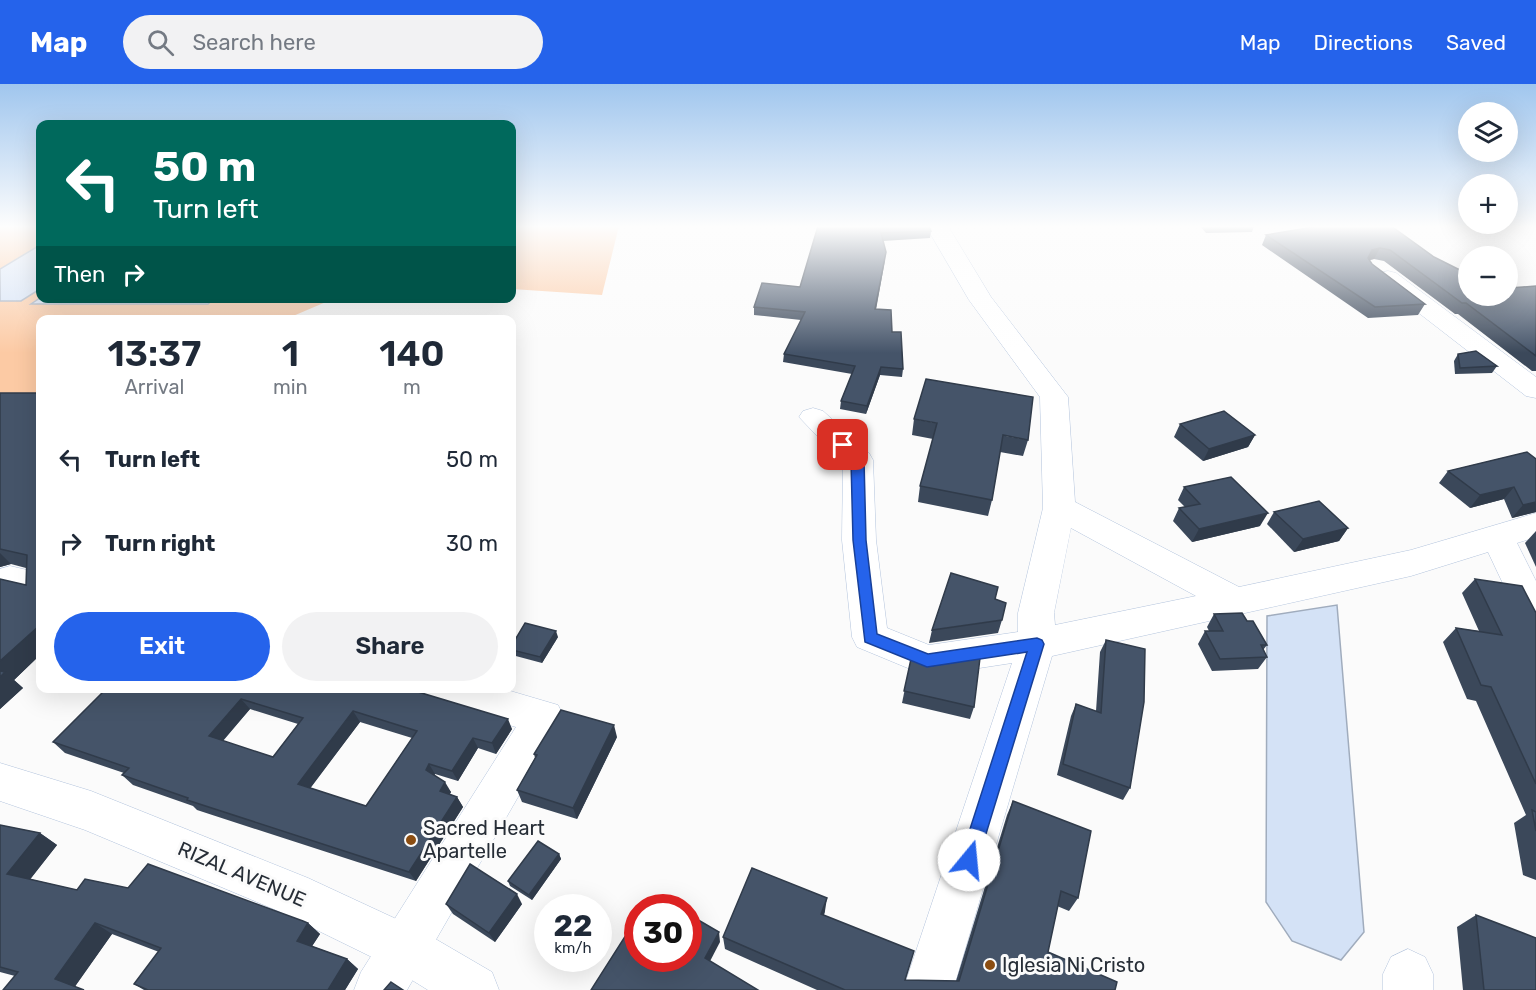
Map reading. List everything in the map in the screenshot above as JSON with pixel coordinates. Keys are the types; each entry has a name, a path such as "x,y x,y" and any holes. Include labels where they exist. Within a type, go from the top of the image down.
{"street":[{"path":"928,990 1037,644 1036,613 1059,508 1054,398 981,300 962,268"},
{"path":"1375,268 1536,390"},
{"path":"813,417 858,460 859,540 870,637 927,661 1037,644 1411,563 1536,525"},
{"path":"1059,508 1236,601"},
{"path":"1497,537 1536,616"},
{"path":"380,990 544,717 454,693"},
{"name":"RIZAL AVENUE","path":"0,782 91,811 292,894 404,947 474,990"}],"shaded area":[{"path":"516,268 609,268 602,295 516,289"},
{"path":"36,292 36,300 32,303 324,303 295,315 36,315 36,397 0,398 0,301 21,301"}],"water":[{"path":"36,268 36,292 21,301 0,301 0,269"},
{"path":"36,301 36,303 209,303 208,304 31,304"},
{"path":"1337,605 1364,932 1341,960 1292,941 1266,902 1267,616"}],"building":[{"path":"806,268 883,268 875,309 891,310 892,332 901,332 903,369 881,367 867,406 841,401 855,366 784,354 805,312 754,307 762,283 800,287"},
{"path":"1316,268 1378,268 1425,304 1375,307"},
{"path":"1415,268 1457,268 1458,300"},
{"path":"1536,286 1536,356 1470,306 1518,306 1518,287"},
{"path":"1476,351 1497,366 1460,368 1458,354"},
{"path":"926,379 1033,397 1028,440 1003,435 992,500 920,486 937,423 914,419"},
{"path":"0,393 36,393 36,629 0,661 0,579 26,585 27,555 0,549"},
{"path":"1224,411 1255,435 1209,449 1180,424"},
{"path":"1527,452 1536,459 1536,502 1523,505 1514,487 1480,495 1448,471"},
{"path":"1231,477 1268,513 1199,529 1179,508 1200,504 1184,487"},
{"path":"1319,501 1348,528 1303,539 1274,512"},
{"path":"951,573 998,587 995,599 1006,603 1002,620 932,630"},
{"path":"1475,579 1522,586 1536,613 1536,784 1491,687 1481,685 1456,628 1502,635"},
{"path":"1242,613 1247,621 1253,621 1267,645 1261,645 1267,657 1220,659 1205,631 1223,631 1214,614"},
{"path":"525,623 556,631 540,657 516,651 516,638"},
{"path":"1106,640 1145,649 1144,702 1130,788 1063,764 1076,704 1101,713"},
{"path":"980,658 974,707 904,691 911,659 930,666"},
{"path":"102,693 422,693 508,719 492,743 473,738 452,771 429,764 426,770 445,782 440,791 457,797 409,872 187,800 188,798 122,775 129,768 53,742","holes":["241,699 303,718 273,757 209,736","353,711 417,731 366,806 298,784"]},
{"path":"561,710 614,725 573,808 517,790 537,755 534,754"},
{"path":"1013,801 1091,831 1078,898 1061,891 1048,952 1117,982 1115,990 845,990 723,937 752,868 827,898 821,914 914,951 905,980 959,981"},
{"path":"1532,810 1536,812 1536,831"},
{"path":"0,825 40,833 7,874 77,890 85,879 128,888 148,864 308,923 297,941 347,959 328,990 148,990 134,984 161,948 95,923 55,979 84,990 3,990 18,972 0,967"},
{"path":"538,841 559,854 529,895 508,881"},
{"path":"470,864 517,894 489,933 446,904"},
{"path":"1476,915 1536,938 1536,990 1484,990"},
{"path":"702,922 719,932 705,958 758,990 591,990 602,972 612,972 612,957 624,938 624,972 702,972"},
{"path":"391,982 403,990 384,990"}],"place":[{"name":"Sacred Heart Apartelle","path":"411,840"},
{"name":"Iglesia Ni Cristo","path":"990,965"}],"route":[{"path":"843,445 858,460 859,540 870,637 927,661 1037,644 969,860"}]}
